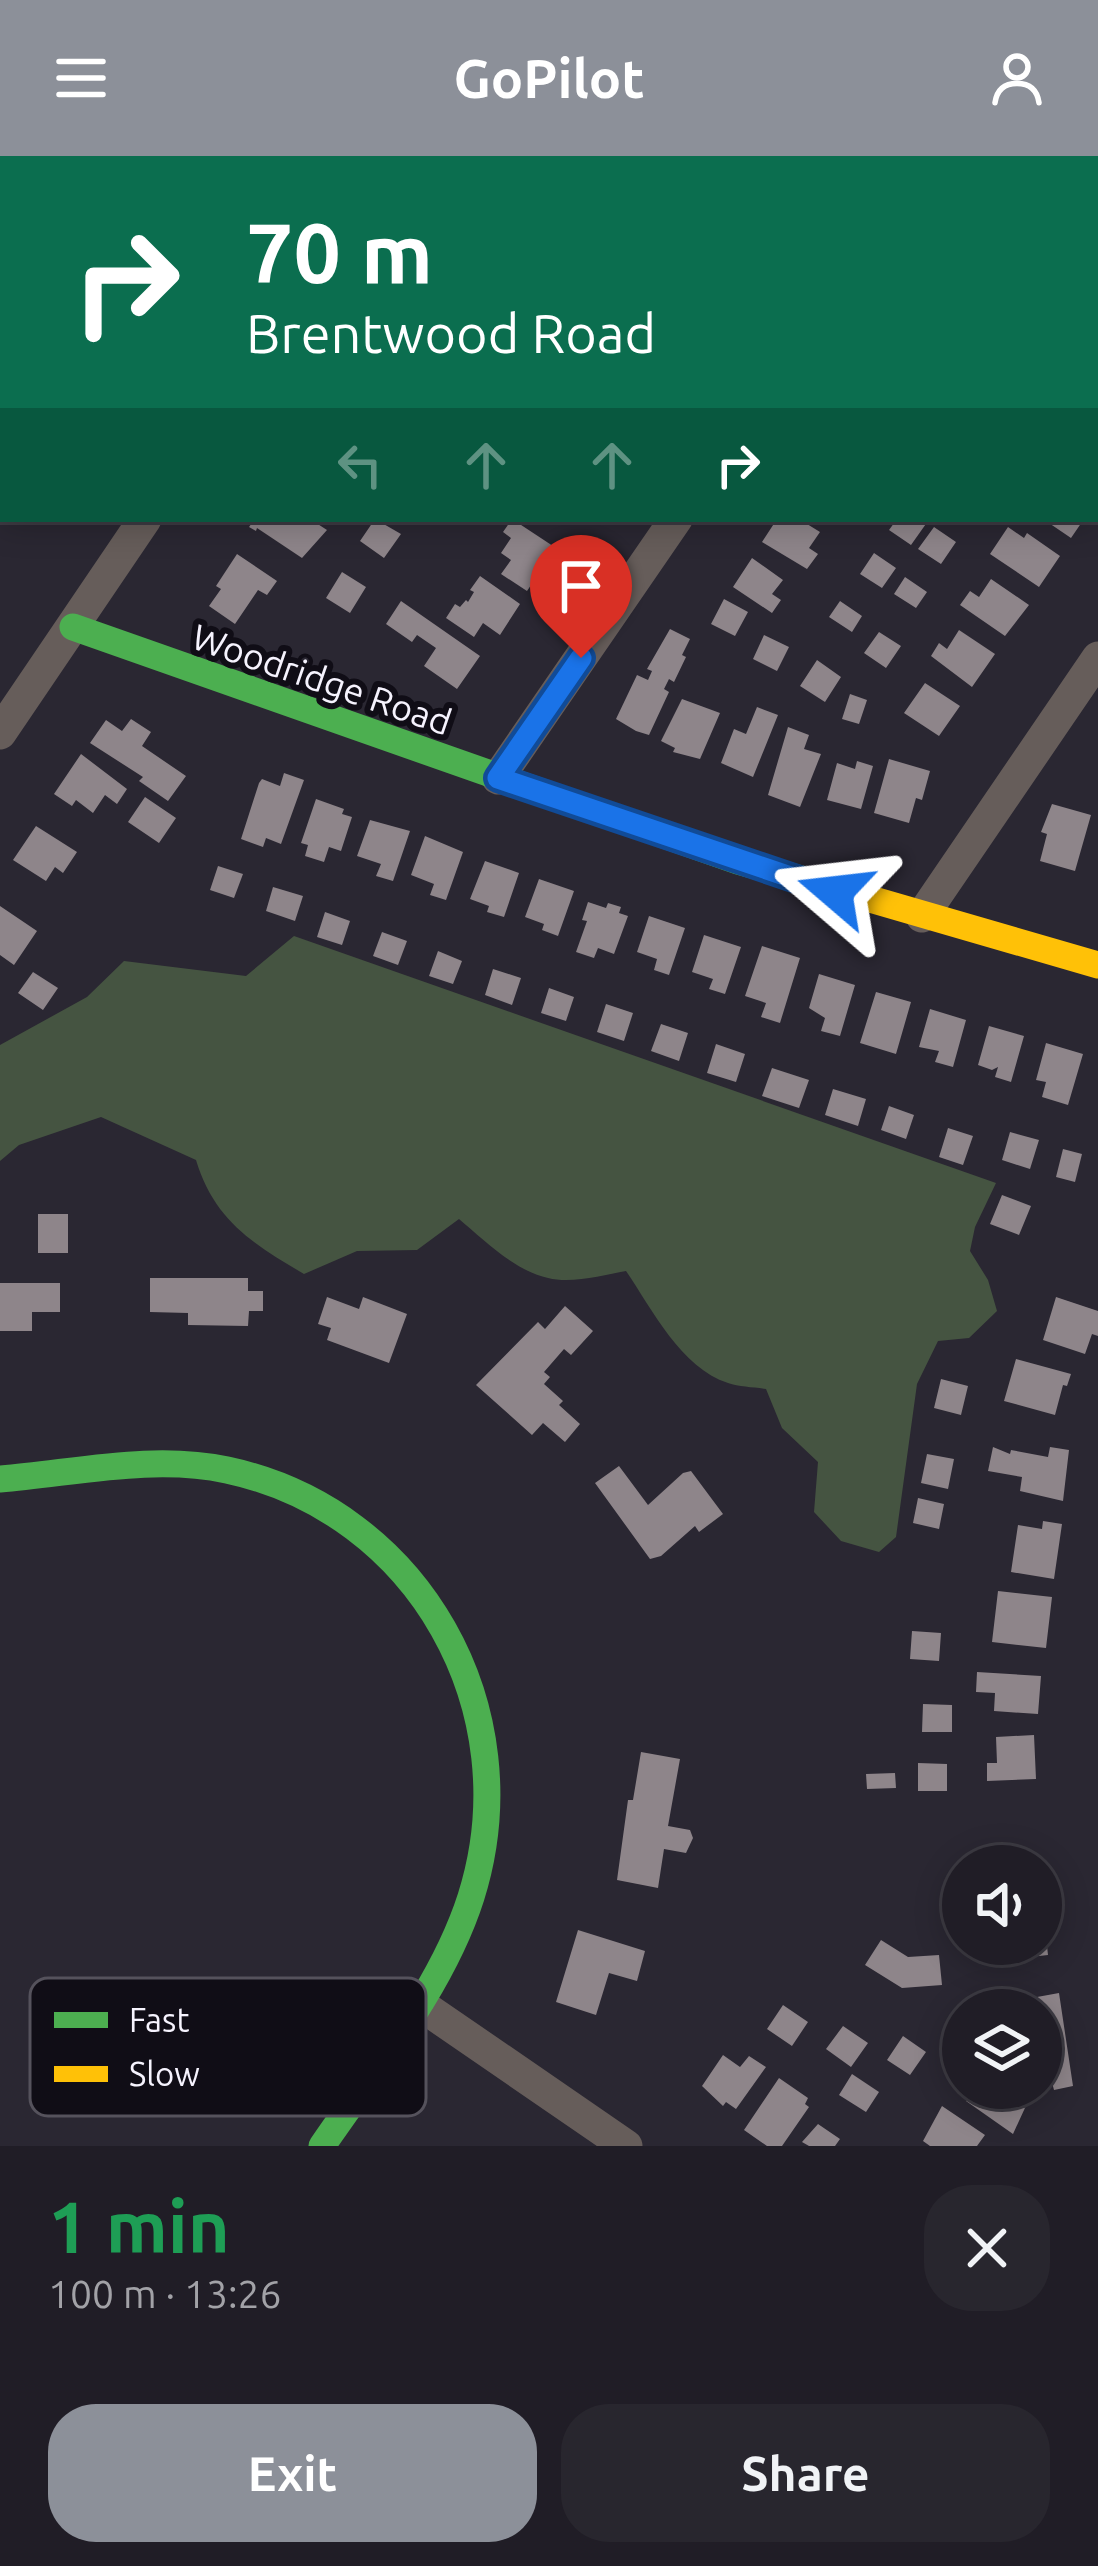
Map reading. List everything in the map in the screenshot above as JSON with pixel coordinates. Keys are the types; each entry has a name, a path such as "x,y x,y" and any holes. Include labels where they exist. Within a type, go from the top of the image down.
{"street":[{"path":"0,733 143,522"},
{"path":"498,778 674,522"},
{"name":"Woodridge Road","path":"73,627 794,879 1098,965"},
{"path":"922,916 1098,658"},
{"path":"0,1479 132,1466 227,1470 274,1484 328,1510 369,1538 412,1580 452,1641 474,1690 485,1738 489,1797 487,1831 470,1897 426,1987"},
{"path":"426,2008 626,2146"},
{"path":"322,2146 342,2116"}],"green space":[{"path":"294,936 996,1183 975,1227 970,1251 988,1280 997,1311 969,1338 938,1341 917,1384 896,1537 879,1552 841,1541 814,1512 818,1462 782,1428 766,1389 728,1383 696,1365 669,1336 626,1271 567,1280 548,1278 500,1254 459,1219 417,1250 357,1251 304,1274 268,1252 225,1215 196,1160 101,1117 19,1145 0,1161 0,1045 87,997 124,961 246,976"}],"building":[{"path":"253,522 315,522 327,530 302,558 249,527"},
{"path":"373,522 401,534 384,558 360,541"},
{"path":"510,522 517,522 556,548 527,591 501,574 511,560 501,553 511,538 503,532"},
{"path":"775,522 804,522 820,532 809,548 818,554 807,569 762,542"},
{"path":"895,522 927,522 911,545 889,530"},
{"path":"1047,522 1082,522 1071,538"},
{"path":"934,527 956,542 941,564 918,549"},
{"path":"1008,527 1024,538 1027,533 1060,556 1039,587 990,554"},
{"path":"874,553 896,568 882,588 860,574"},
{"path":"237,554 277,581 267,595 258,590 235,624 209,606"},
{"path":"752,558 783,580 772,594 781,600 772,613 733,587"},
{"path":"342,572 366,587 350,613 326,598"},
{"path":"480,576 520,604 500,635 483,623 474,637 446,618 455,604 460,607 468,602"},
{"path":"905,577 927,592 916,608 894,594"},
{"path":"991,579 1029,605 1005,636 960,605 970,591 979,597"},
{"path":"724,599 748,612 735,636 711,624"},
{"path":"401,601 480,656 457,689 424,666 436,648 417,635 412,642 386,624"},
{"path":"840,601 862,616 852,632 829,617"},
{"path":"670,629 690,639 674,682 669,679 664,689 669,692 649,735 616,719 637,675 648,680 652,671 647,669"},
{"path":"959,630 995,654 972,687 931,656 939,643 947,649"},
{"path":"879,632 901,646 886,668 864,653"},
{"path":"764,635 789,647 777,671 753,659"},
{"path":"817,660 841,677 825,702 800,686"},
{"path":"925,683 960,706 939,736 904,713"},
{"path":"850,694 867,700 859,724 842,719"},
{"path":"682,699 720,713 700,759 673,752 675,748 661,741"},
{"path":"757,707 778,715 753,777 721,763 734,729 746,734"},
{"path":"131,719 151,732 142,746 186,776 168,801 139,781 143,777 90,743 106,720 122,731"},
{"path":"788,727 809,735 804,749 821,754 800,807 768,795"},
{"path":"81,754 127,789 117,804 105,795 93,813 76,800 72,806 54,794"},
{"path":"889,759 930,771 909,823 874,813"},
{"path":"857,761 873,766 861,809 827,800 837,763 855,769"},
{"path":"284,773 304,780 281,844 266,838 263,847 241,839 259,783 262,779 280,786"},
{"path":"145,797 176,818 159,843 128,822"},
{"path":"316,799 352,817 341,851 329,847 324,862 305,856 308,845 301,843"},
{"path":"1052,804 1091,815 1075,871 1040,861 1047,834 1041,832"},
{"path":"370,820 410,831 393,881 376,876 381,864 357,856"},
{"path":"36,826 77,852 63,873 55,867 46,881 13,860"},
{"path":"425,836 463,852 446,900 430,895 434,884 411,875"},
{"path":"485,861 519,873 504,917 470,899"},
{"path":"218,866 243,874 234,898 210,890"},
{"path":"539,879 574,891 558,936 525,917"},
{"path":"273,887 303,896 295,921 266,911"},
{"path":"588,902 621,907 619,913 628,916 614,954 598,948 594,958 576,952"},
{"path":"0,906 37,931 14,965 0,955"},
{"path":"325,912 350,921 342,945 317,937"},
{"path":"649,916 685,928 669,975 654,970 657,959 637,952"},
{"path":"382,932 407,941 398,965 373,956"},
{"path":"704,935 741,947 725,994 709,989 713,979 692,972"},
{"path":"762,946 800,958 780,1023 761,1017 766,1003 745,996"},
{"path":"438,951 462,961 453,984 429,976"},
{"path":"493,969 521,978 512,1005 485,995"},
{"path":"33,972 58,988 43,1010 18,993"},
{"path":"819,974 855,985 840,1036 821,1031 825,1018 809,1008"},
{"path":"549,988 574,997 566,1021 541,1013"},
{"path":"876,992 911,1002 896,1054 860,1043"},
{"path":"606,1004 633,1013 624,1041 597,1032"},
{"path":"930,1009 966,1020 953,1067 935,1062 939,1051 919,1047"},
{"path":"661,1024 688,1033 679,1061 651,1051"},
{"path":"989,1026 1024,1036 1011,1082 995,1077 998,1067 978,1065"},
{"path":"1046,1043 1083,1054 1068,1105 1042,1097 1046,1082 1036,1080"},
{"path":"716,1044 745,1054 736,1082 707,1073"},
{"path":"772,1068 809,1080 799,1108 762,1096"},
{"path":"833,1089 866,1099 858,1126 825,1115"},
{"path":"889,1106 914,1115 906,1139 881,1130"},
{"path":"948,1128 973,1136 963,1165 939,1157"},
{"path":"1010,1132 1039,1140 1030,1169 1002,1160"},
{"path":"1063,1149 1082,1154 1075,1182 1056,1177"},
{"path":"1002,1195 1031,1206 1019,1235 990,1224"},
{"path":"38,1214 68,1214 68,1253 38,1253"},
{"path":"150,1278 248,1278 248,1291 263,1291 263,1311 249,1311 248,1326 188,1325 188,1313 150,1312"},
{"path":"0,1283 60,1283 60,1312 32,1312 32,1331 0,1331"},
{"path":"327,1297 359,1309 363,1297 407,1314 389,1363 327,1340 331,1328 318,1324"},
{"path":"1056,1297 1098,1311 1098,1336 1092,1334 1085,1354 1043,1340"},
{"path":"565,1306 593,1331 571,1355 564,1349 544,1372 550,1377 544,1384 580,1424 565,1442 543,1423 532,1435 476,1385 538,1322 545,1329"},
{"path":"1016,1359 1071,1374 1055,1415 1004,1401"},
{"path":"941,1379 968,1386 961,1415 934,1408"},
{"path":"993,1447 1010,1454 1011,1450 1048,1457 1050,1447 1069,1450 1063,1501 1020,1491 1022,1477 988,1471"},
{"path":"927,1454 954,1459 948,1489 921,1483"},
{"path":"619,1466 648,1505 691,1471 723,1514 699,1532 695,1526 661,1556 650,1559 595,1483"},
{"path":"918,1498 944,1504 939,1529 913,1523"},
{"path":"1043,1521 1062,1524 1054,1579 1011,1572 1018,1525 1042,1529"},
{"path":"998,1591 1052,1597 1046,1648 992,1642"},
{"path":"912,1631 941,1633 939,1661 910,1659"},
{"path":"977,1672 1041,1676 1038,1714 994,1711 995,1693 976,1692"},
{"path":"923,1704 952,1705 952,1732 922,1732"},
{"path":"1034,1735 1036,1779 987,1781 987,1763 997,1763 996,1737"},
{"path":"641,1752 680,1759 668,1826 690,1830 693,1838 686,1853 664,1849 658,1888 617,1880 628,1800 633,1800"},
{"path":"918,1763 947,1764 947,1791 918,1791"},
{"path":"895,1773 896,1788 867,1789 866,1774"},
{"path":"578,1930 645,1951 637,1981 609,1973 596,2015 556,2002"},
{"path":"881,1940 908,1957 939,1955 942,1985 902,1988 865,1965"},
{"path":"783,2005 808,2022 792,2046 767,2029"},
{"path":"1062,2013 1073,2086 1062,2088"},
{"path":"843,2026 868,2043 851,2067 826,2049"},
{"path":"903,2036 926,2052 910,2075 887,2060"},
{"path":"723,2055 740,2067 749,2056 766,2067 736,2109 726,2102 723,2106 702,2086"},
{"path":"852,2074 879,2092 866,2112 839,2095"},
{"path":"779,2078 808,2098 805,2104 809,2107 782,2146 767,2146 744,2130"},
{"path":"942,2106 985,2135 977,2146 930,2146 923,2141"},
{"path":"977,2109 1024,2109 1013,2134"},
{"path":"818,2124 840,2139 835,2146 802,2142"}],"traffic: fast":[{"path":"73,627 738,861 815,883"},
{"path":"0,1479 114,1466 171,1464 227,1470 295,1492 354,1528 404,1574 443,1629 470,1691 485,1757 485,1827 471,1897 426,1993"},
{"path":"322,2146 343,2116"}],"traffic: slow":[{"path":"815,883 1098,965"}],"route":[{"path":"581,658 498,778 835,892"}]}
